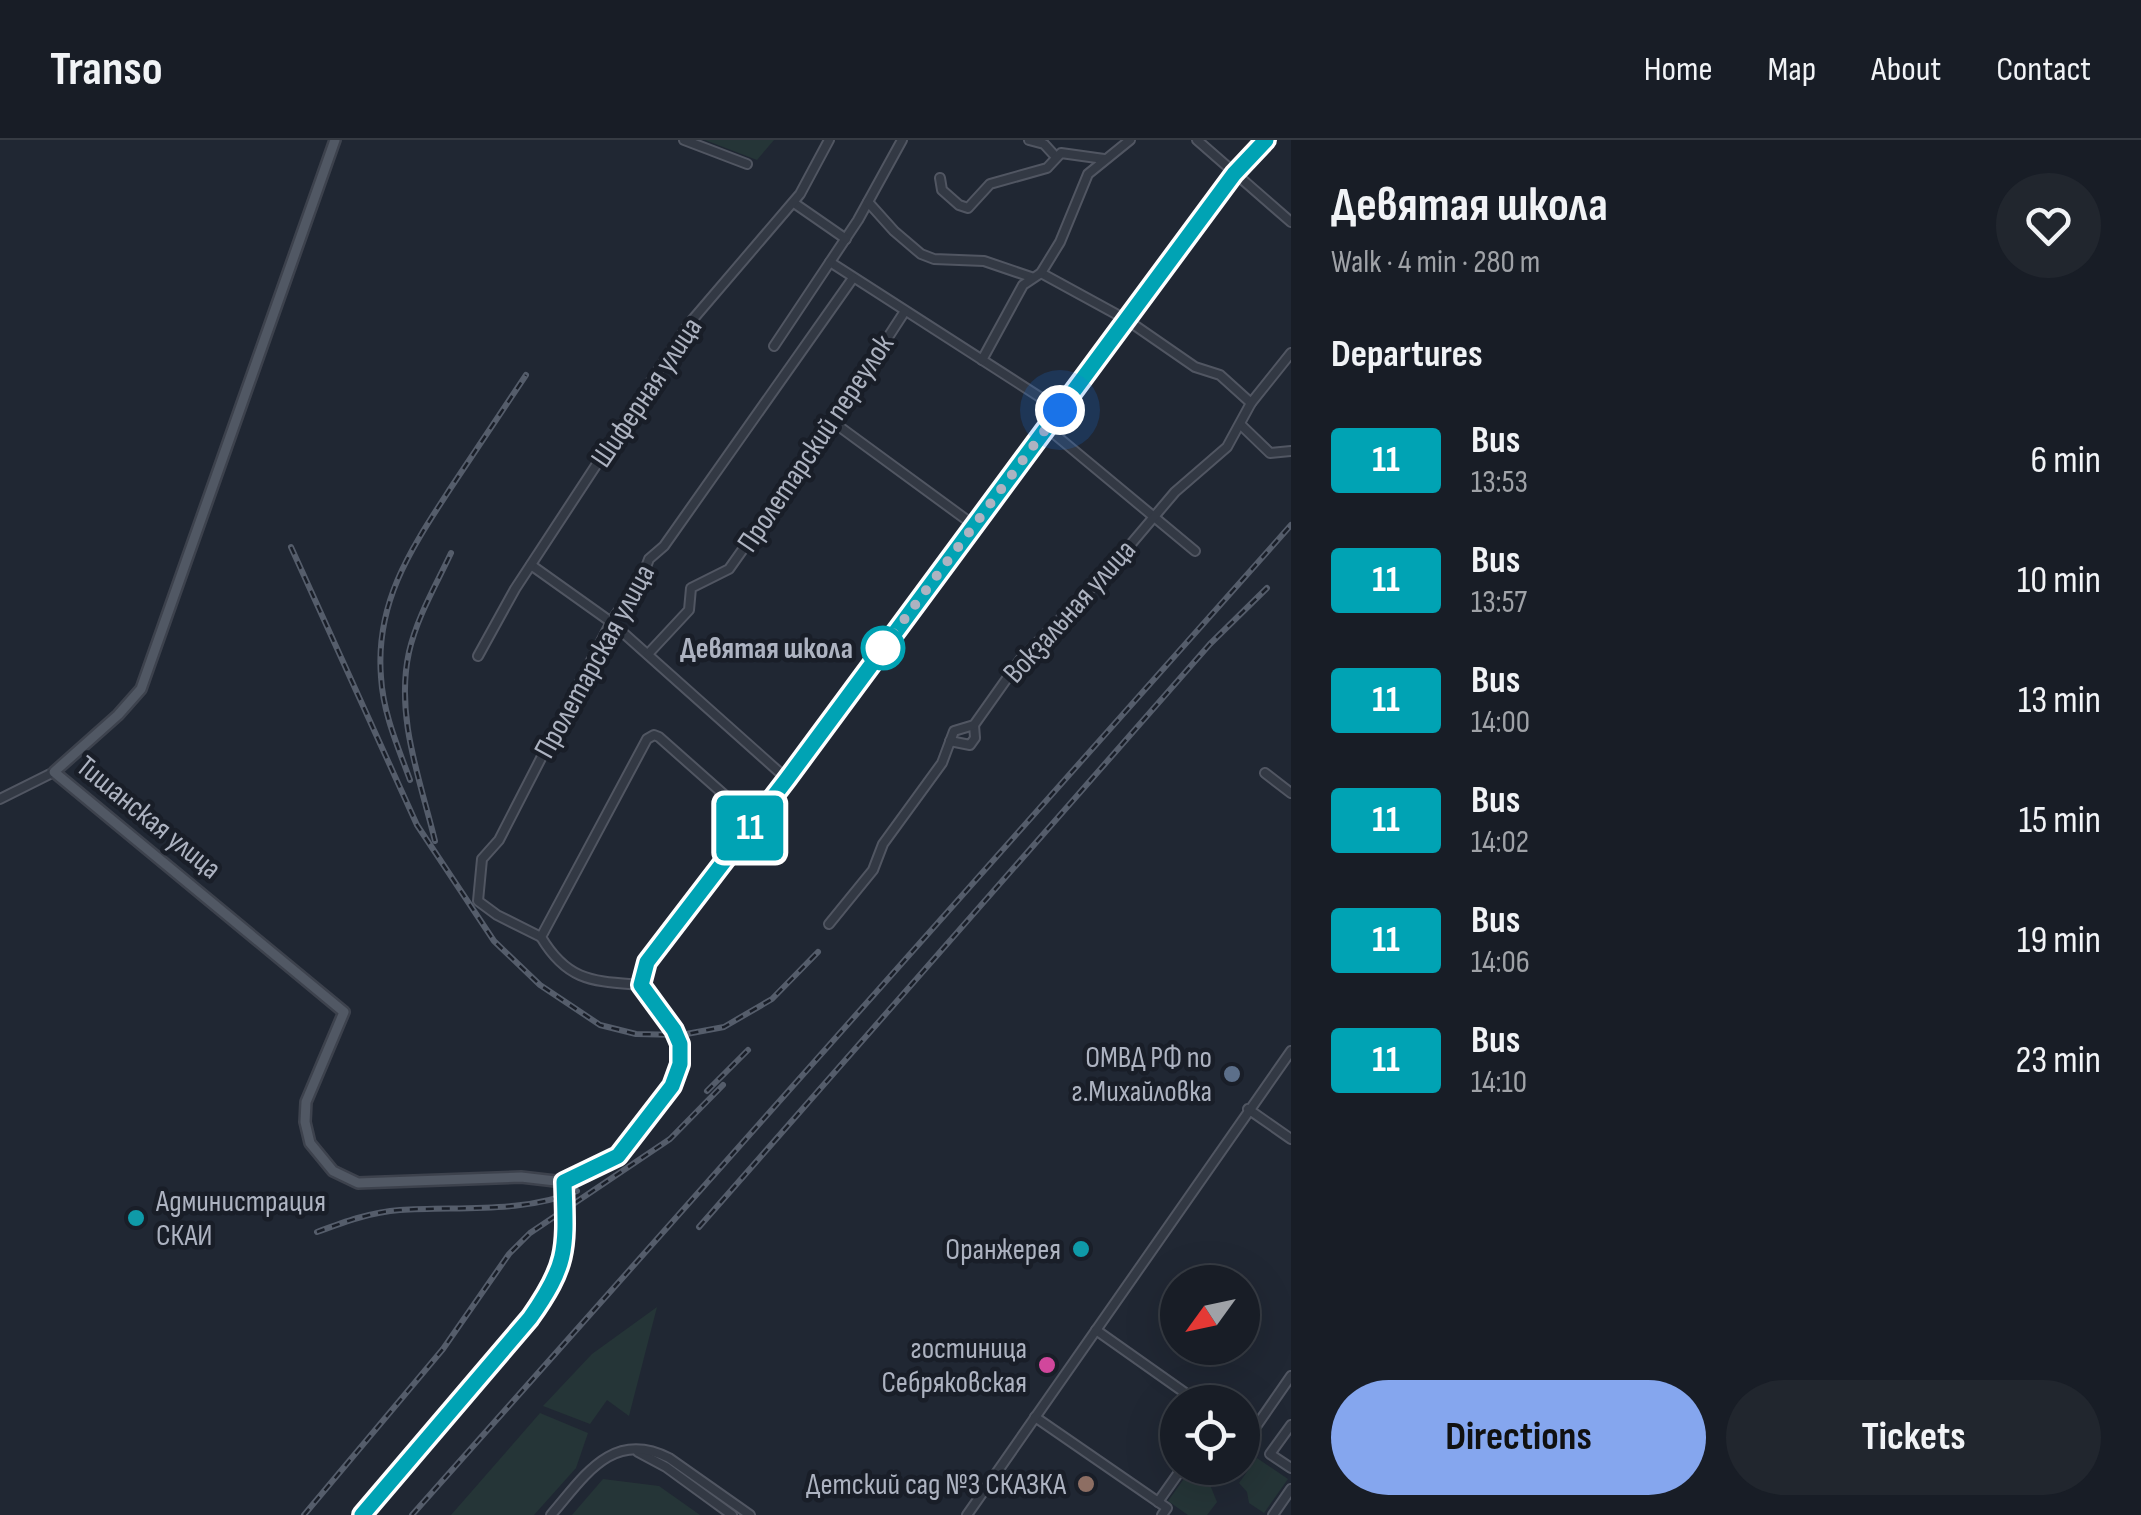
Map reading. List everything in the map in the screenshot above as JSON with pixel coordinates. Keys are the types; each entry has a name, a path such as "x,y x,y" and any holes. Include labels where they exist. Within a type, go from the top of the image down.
{"main road":[{"name":"Тишанская улица","path":"335,140 141,689 118,716 54,772 344,1012 306,1102 310,1143 333,1170 358,1182 521,1177 564,1182"},
{"path":"362,1515 530,1318 553,1285 563,1262 564,1182"}],"street":[{"path":"684,140 747,164"},
{"name":"Шиферная улица","path":"478,656 530,565 688,325 794,202 810,180 829,140"},
{"path":"774,346 846,239 902,140"},
{"path":"1030,140 1046,142 1056,157"},
{"path":"982,360 1060,242 1081,187 1104,159 1130,140"},
{"path":"1197,140 1291,222"},
{"path":"641,985 647,962 1234,174 1266,140"},
{"path":"940,178 942,190 958,205 968,208 990,184 1047,168 1056,157 1074,153 1104,159"},
{"path":"794,202 846,239"},
{"path":"868,202 921,254 934,259 984,262 1036,275 1126,320 1196,367 1220,375 1251,403"},
{"path":"830,262 1060,410"},
{"name":"Пролетарская улица","path":"541,936 496,915 478,901 482,859 500,840 611,622 643,575 649,558 664,546 853,278"},
{"name":"Пролетарский переулок","path":"648,654 688,610 691,588 729,569 905,312"},
{"name":"Вокзальная улица","path":"829,924 873,870 882,844 942,763 954,731 974,725 1020,660 1109,570 1175,492 1219,456 1251,403 1291,353"},
{"path":"833,422 975,526"},
{"path":"1241,425 1270,453 1291,451"},
{"path":"1047,428 1194,551"},
{"path":"530,565 611,622 787,779"},
{"path":"950,741 970,744 974,725"},
{"path":"564,1182 618,1156 672,1086 680,1064 680,1044 641,985 592,980 574,974 560,965 541,936 650,736 659,738 754,822"},
{"path":"0,799 54,772"},
{"path":"1265,773 1291,794"},
{"path":"967,1515 1291,1050"},
{"path":"1248,1109 1291,1140"},
{"path":"1096,1330 1174,1385"},
{"path":"1260,1416 1291,1376"},
{"path":"1035,1417 1166,1508 1162,1515"},
{"path":"1291,1424 1270,1454 1291,1468"},
{"path":"551,1515 607,1455 634,1450 654,1451 669,1458 750,1515"},
{"path":"634,1450 666,1467 732,1515"},
{"path":"1158,1502 1170,1485"},
{"path":"1272,1515 1291,1490"}],"shaded area":[{"path":"705,140 774,140 757,160"},
{"path":"657,1307 629,1416 607,1400 590,1424 543,1406 592,1354"},
{"path":"540,1413 588,1433 576,1468 534,1515 451,1515"},
{"path":"1260,1460 1288,1479 1264,1513 1249,1503 1241,1485 1260,1485"},
{"path":"603,1479 659,1486 700,1515 572,1515"},
{"path":"1180,1485 1210,1485 1217,1502 1207,1515 1188,1515 1168,1501"}],"railway":[{"path":"410,780 382,690 381,650 390,600 422,533 526,375"},
{"path":"412,1515 1291,525"},
{"path":"291,547 417,825 494,941 540,985 600,1025 636,1034 681,1035 724,1027 772,999 818,952"},
{"path":"435,841 411,747 405,676 417,626 451,553"},
{"path":"699,1227 1210,644 1267,588"},
{"path":"707,1091 748,1050"},
{"path":"304,1515 443,1349 509,1254 530,1233 670,1139 723,1085"},
{"path":"317,1232 389,1211 512,1206 577,1191"}],"bus line":[{"name":"11","path":"362,1515 530,1318 553,1285 563,1262 564,1182 618,1156 672,1086 680,1064 680,1044 641,985 647,962 1234,174 1266,140"}],"place":[{"name":"Девятая школа","path":"883,648"},
{"name":"ОМВД РФ по г.Михайловка","path":"1232,1074"},
{"name":"Администрация СКАИ","path":"136,1218"},
{"name":"Оранжерея","path":"1081,1249"},
{"name":"гостиница Себряковская","path":"1047,1365"},
{"name":"Детский сад №3 СКАЗКА","path":"1086,1484"}],"route":[{"path":"883,648 1060,410"}]}
